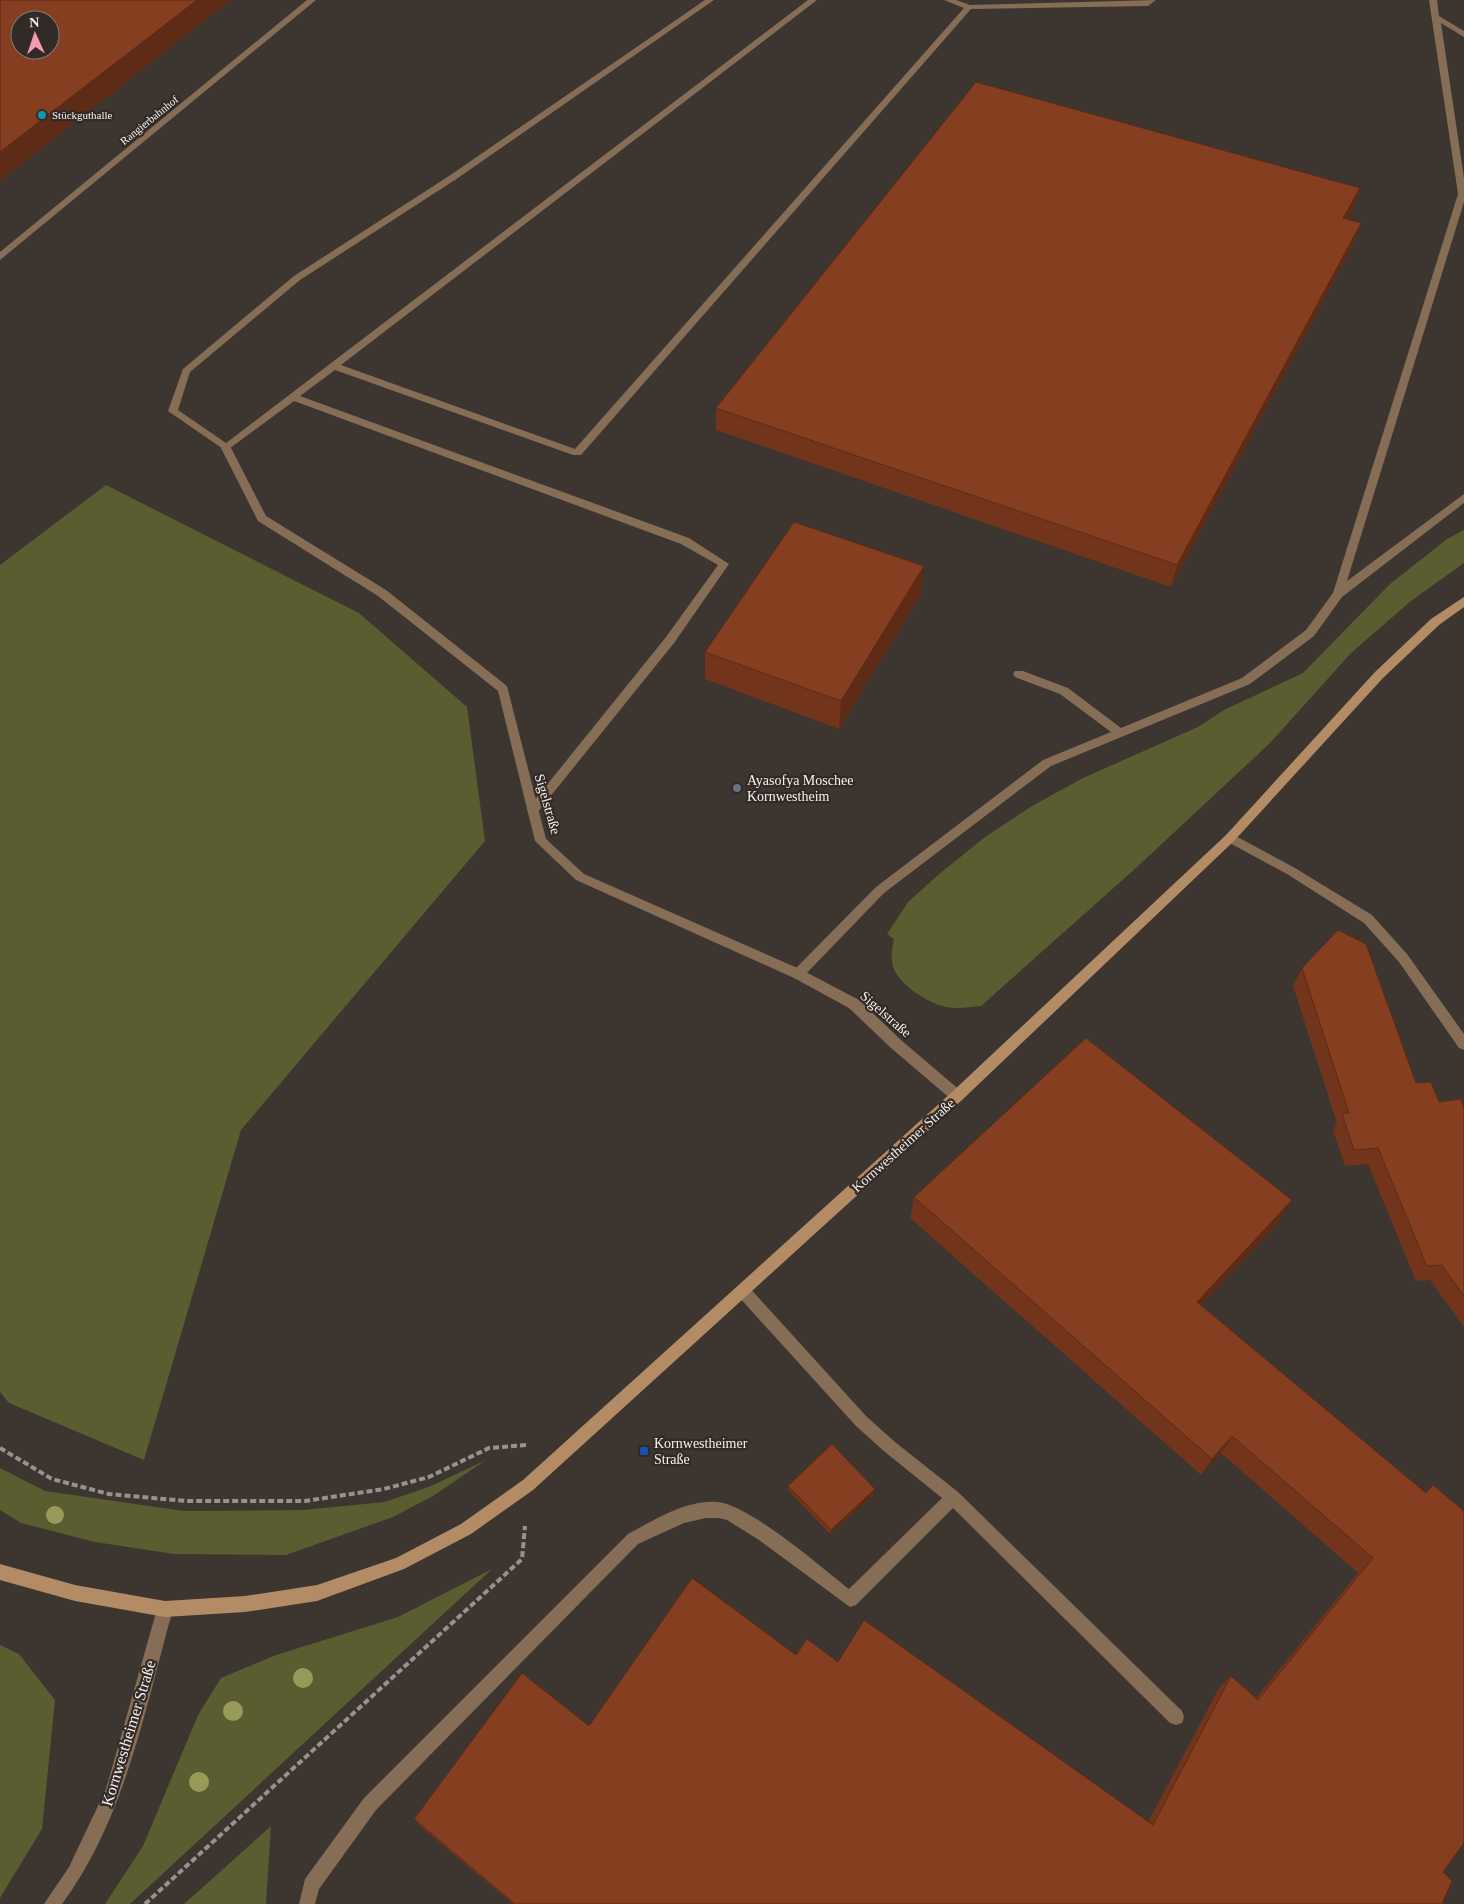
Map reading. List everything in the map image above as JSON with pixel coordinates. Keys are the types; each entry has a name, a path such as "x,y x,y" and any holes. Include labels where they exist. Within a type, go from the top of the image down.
{"main road":[{"name":"Kornwestheimer Straße","path":"0,1572 75,1593 164,1609 245,1604 317,1593 399,1564 466,1529 528,1484 957,1096 1230,838 1379,675 1435,622 1464,601"}],"street":[{"name":"Rangierbahnhof","path":"0,257 312,0"},
{"path":"710,0 452,178 297,278 186,371 173,412 226,448 814,0"},
{"path":"948,0 969,7 1148,4 1152,0"},
{"path":"1338,594 1462,194 1433,0"},
{"path":"335,366 577,453 969,7"},
{"path":"1436,17 1464,35"},
{"path":"293,398 685,541 724,564 670,640 533,810"},
{"name":"Sigelstraße","path":"226,448 262,518 382,593 503,689 541,841 580,877 798,974 854,1004 896,1044 957,1096"},
{"path":"798,974 880,890 1047,762 1246,681 1310,633 1338,594 1464,498"},
{"path":"1018,674 1064,691 1119,732"},
{"path":"1230,838 1291,871 1368,919 1404,958 1464,1044"},
{"path":"743,1291 861,1421 890,1448 953,1497 1176,1718"},
{"path":"307,1904 311,1885 370,1804 633,1539 681,1515 720,1510 752,1525 850,1599 953,1497"},
{"name":"Kornwestheimer Straße","path":"52,1904 75,1873 114,1791 164,1609"}],"path":[{"path":"0,1448 52,1479 109,1494 186,1502 305,1502 384,1489 429,1477 488,1448 574,1442"},
{"path":"145,1904 522,1559 528,1484"}],"green space":[{"path":"106,485 359,613 467,707 485,841 241,1130 144,1460 9,1403 0,1392 0,565"},
{"path":"1464,530 1464,563 1411,601 1351,653 1269,744 1136,868 981,1006 952,1008 936,1004 908,987 897,975 892,962 894,939 887,934 908,902 985,837 1032,806 1083,778 1198,727 1224,710 1303,673 1390,584 1447,539"},
{"path":"486,1460 433,1496 393,1517 286,1555 174,1554 95,1542 21,1523 0,1510 0,1468 45,1491 184,1511 303,1510 385,1502 431,1486"},
{"path":"492,1569 130,1904 105,1904 143,1846 198,1715 221,1678 276,1655 398,1617"},
{"path":"0,1645 19,1654 55,1700 42,1829 0,1898"},
{"path":"271,1826 266,1904 184,1904"}],"building":[{"name":"Stückguthalle","path":"0,0 197,0 0,152"},
{"path":"976,82 1360,188 1343,218 1361,223 1177,565 716,408"},
{"path":"794,522 924,566 841,701 705,652"},
{"path":"1338,930 1366,944 1416,1083 1431,1082 1439,1102 1461,1099 1464,1108 1464,1296 1442,1265 1427,1266 1378,1148 1354,1150 1342,1114 1349,1113 1302,968"},
{"path":"1086,1038 1292,1200 1197,1302 1426,1493 1433,1485 1464,1511 1464,1843 1443,1872 1452,1881 1442,1904 515,1904 414,1819 522,1673 589,1726 692,1578 796,1655 807,1639 838,1662 864,1620 1153,1825 1231,1676 1258,1700 1373,1558 1232,1436 1212,1459 914,1197"},
{"path":"832,1444 875,1489 831,1530 788,1486"}],"place":[{"name":"Stückguthalle","path":"42,115"},
{"name":"Ayasofya Moschee Kornwestheim","path":"737,788"},
{"name":"Kornwestheimer Straße","path":"644,1451"}]}
